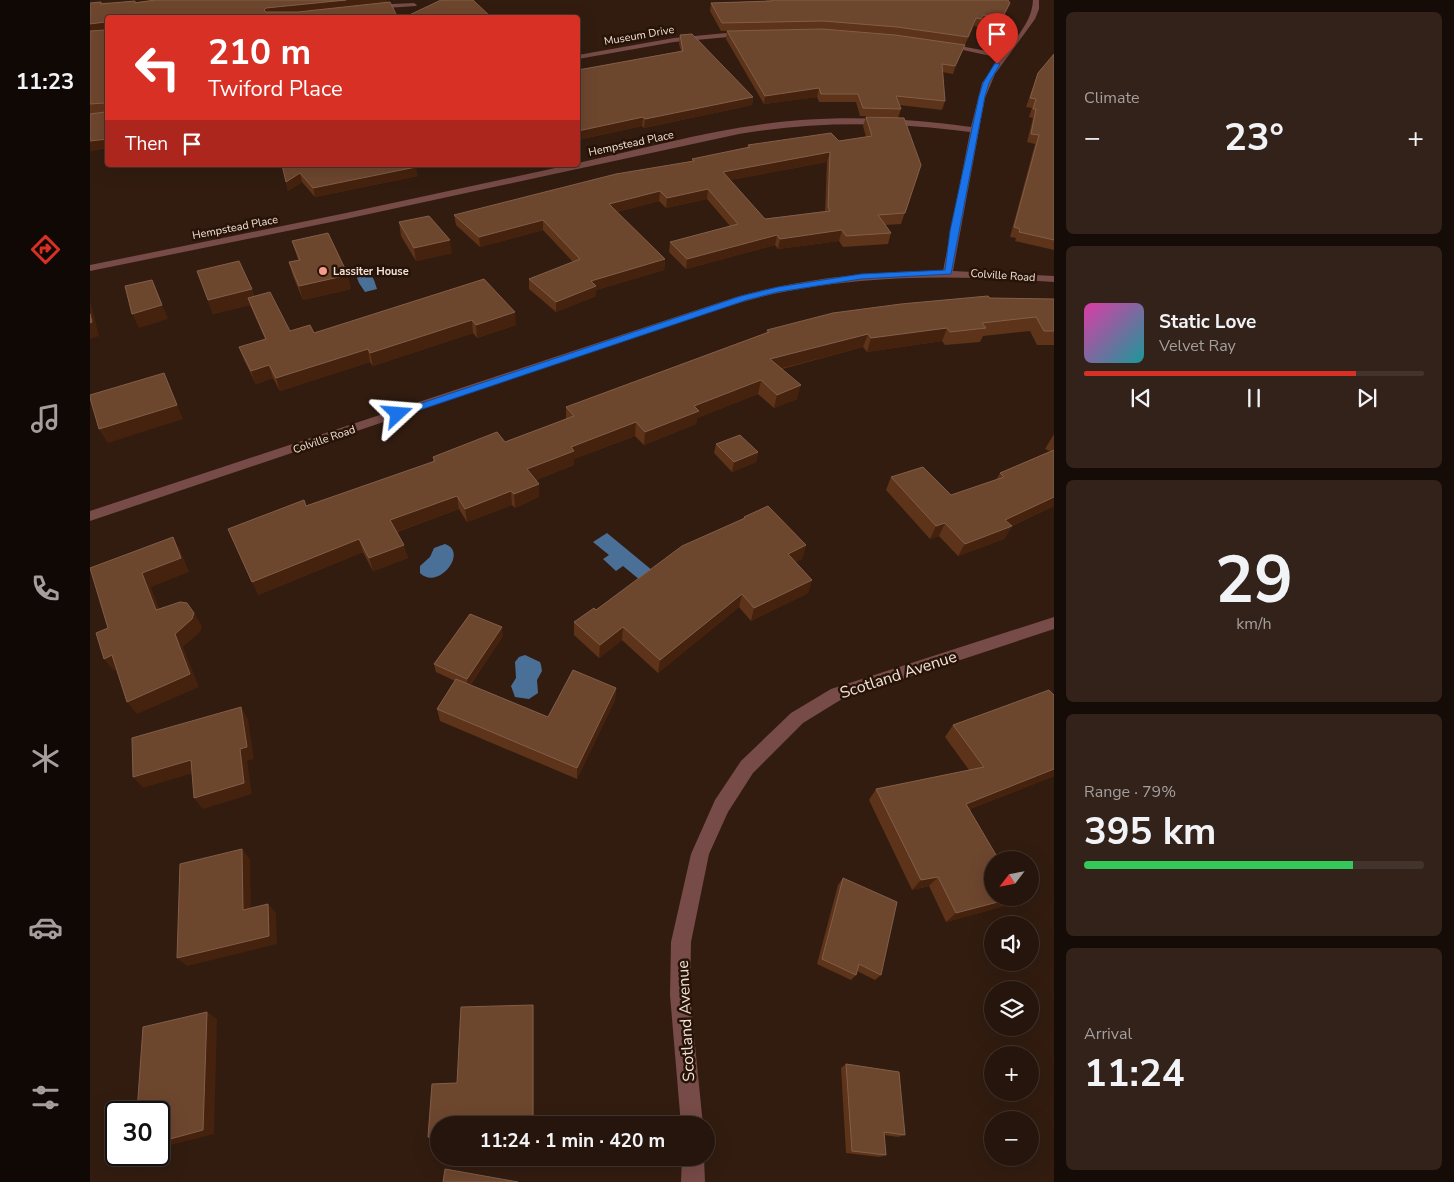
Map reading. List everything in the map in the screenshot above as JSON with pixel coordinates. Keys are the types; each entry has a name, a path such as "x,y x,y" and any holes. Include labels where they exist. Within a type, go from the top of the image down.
{"street":[{"path":"948,272 954,231 986,83 1004,56 1032,21 1036,10 1036,0"},
{"path":"367,8 414,4"},
{"name":"Museum Drive","path":"580,57 674,40 757,33"},
{"path":"934,43 1004,56"},
{"name":"Hempstead Place","path":"580,165 782,123 825,120 878,120 975,130"},
{"name":"Hempstead Place","path":"90,268 346,216 573,167"},
{"name":"Colville Road","path":"90,516 744,298 778,290 861,276 948,272 1054,279"},
{"name":"Scotland Avenue","path":"691,1116 680,995 681,942 700,854 722,806 747,767 797,718 837,694 1054,623"},
{"path":"693,1166 693,1182"}],"water":[{"path":"369,272 377,289 365,292 356,275"},
{"path":"607,533 653,571 640,580 623,566 616,571 603,559 609,555 593,542"},
{"path":"445,544 452,548 454,554 448,568 442,574 435,577 427,577 420,573 420,566 430,557 434,548"},
{"path":"525,655 540,662 542,671 537,680 538,693 529,699 515,697 511,686 516,678 515,662 519,657"}],"building":[{"path":"155,0 346,0 266,8 264,10 266,12 298,12 390,2 396,15 105,15 105,22 90,24 90,3 135,1 135,3"},
{"path":"441,0 473,0 489,15 409,15"},
{"path":"772,0 1008,0 1010,3 1002,18 983,15 981,19 976,18 968,37 897,27 823,21 722,23 711,3"},
{"path":"822,29 895,35 965,45 955,66 942,64 945,101 896,96 901,109 863,108 858,94 821,94 819,88 765,96 727,31"},
{"path":"105,30 105,106 104,103 90,104 90,31"},
{"path":"692,34 753,97 580,131 580,70 683,51 680,35"},
{"path":"1054,54 1054,240 1019,232 1020,229 1014,227 1039,135 1031,134 1036,109 1033,109 1036,99 1030,98 1038,73"},
{"path":"105,112 105,139 90,141 90,114"},
{"path":"866,117 904,118 921,165 905,213 878,215 891,233 846,236 842,230 780,239 777,235 687,259 670,242 738,224 708,189 667,198 660,191 609,204 665,259 591,281 596,286 556,302 529,279 580,259 543,220 479,237 454,215 616,174 694,161 692,159 750,147 748,145 831,133 839,141 872,136","holes":["830,152 828,207 830,211 765,219 723,172"]},
{"path":"282,167 416,167 313,188 300,173 286,182"},
{"path":"429,216 450,240 414,248 399,222"},
{"path":"328,233 348,275 299,286 289,262 300,260 292,241"},
{"path":"239,261 252,289 208,300 197,271"},
{"path":"484,279 515,312 476,325 472,320 370,353 368,349 276,378 269,365 251,371 239,347 266,339 248,298 270,292 290,331 310,325 314,333"},
{"path":"152,280 162,305 132,314 125,286"},
{"path":"988,296 990,298 1054,299 1054,331 1044,331 1036,317 982,323 986,328 950,332 947,328 871,338 868,334 770,359 801,385 777,395 761,380 694,406 699,411 645,432 636,422 571,447 574,451 527,469 539,484 514,494 511,491 465,509 457,496 390,520 404,545 369,558 359,539 252,582 228,529 304,500 306,506 435,461 433,457 497,432 505,442 574,416 566,407 769,332 767,330 833,313 901,304"},
{"path":"164,373 177,405 99,429 90,395"},
{"path":"740,435 758,452 734,462 716,444"},
{"path":"1054,450 1054,497 1005,520 1012,526 965,544 945,523 936,526 891,477 923,467 951,495 1004,477 1000,473"},
{"path":"768,506 806,545 788,554 812,580 754,608 742,594 660,660 623,627 600,645 574,622 594,608 596,610 682,546"},
{"path":"173,537 181,558 142,573 156,610 180,602 187,603 194,613 192,619 175,634 190,674 127,702 112,655 104,659 96,633 108,628 90,568"},
{"path":"470,614 502,627 467,679 434,664"},
{"path":"573,670 616,688 577,768 437,709 456,679 548,717"},
{"path":"1049,690 1054,695 1054,769 966,804 994,851 984,851 984,906 956,913 938,877 921,880 876,789 984,767 953,725"},
{"path":"241,707 247,747 240,749 244,783 194,798 191,760 133,777 132,738"},
{"path":"242,849 243,910 268,904 269,936 177,958 180,864"},
{"path":"843,878 897,902 881,975 859,964 856,975 822,959"},
{"path":"533,1005 533,1116 430,1116 430,1137 428,1137 432,1084 457,1083 461,1007"},
{"path":"207,1012 203,1130 170,1139 170,1101 138,1101 143,1027"},
{"path":"846,1064 899,1072 905,1135 884,1132 886,1155 852,1151"},
{"path":"445,1169 518,1182 443,1182"}],"place":[{"name":"Lassiter House","path":"323,271"}],"route":[{"path":"398,414 744,298 778,290 861,276 948,272 954,231 982,96 986,83 997,64"}]}
